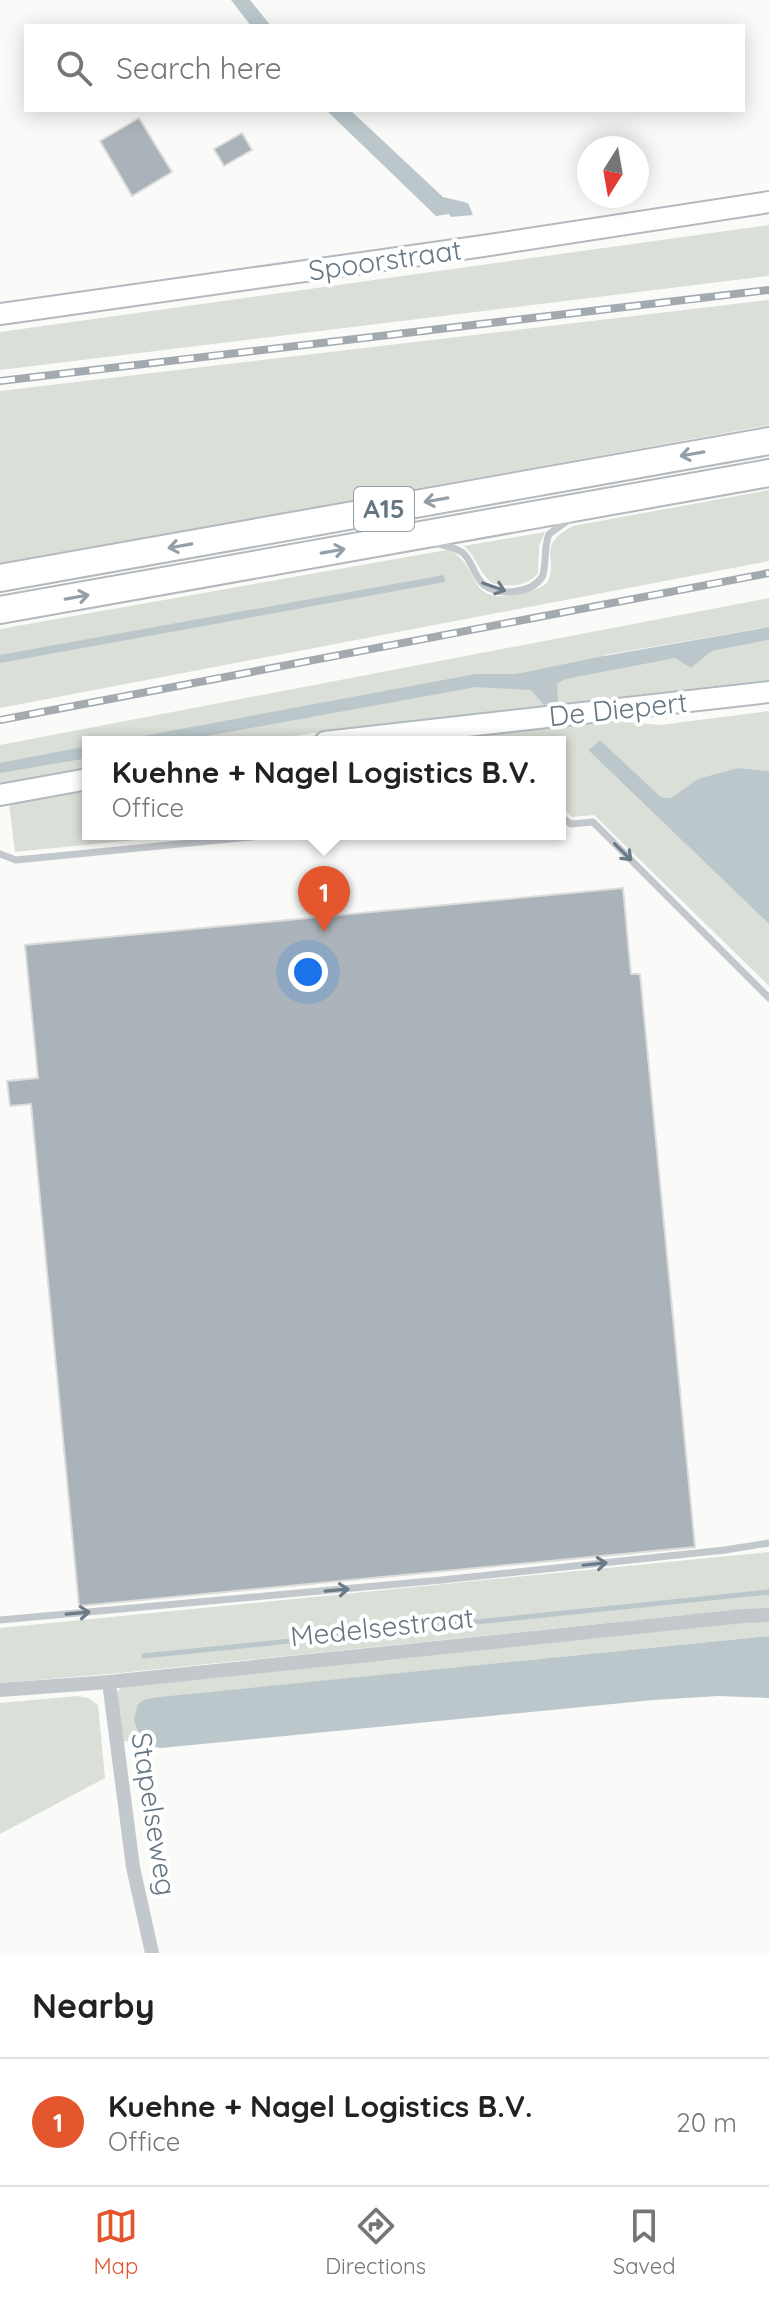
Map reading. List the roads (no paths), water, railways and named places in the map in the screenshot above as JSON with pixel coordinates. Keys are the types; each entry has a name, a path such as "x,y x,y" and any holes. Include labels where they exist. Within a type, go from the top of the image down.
{"highway":[{"name":"A15","path":"0,578 769,441"},
{"name":"A15","path":"0,610 769,473"}],"main road":[{"name":"Spoorstraat","path":"0,314 769,202"},
{"name":"De Diepert","path":"378,736 769,692"},
{"path":"0,795 82,780"}],"street":[{"name":"Medelsestraat","path":"0,1690 109,1682 769,1615"},
{"name":"Stapelseweg","path":"109,1682 133,1867 152,1953"}],"lane":[{"path":"408,537 456,549 469,561 482,583 491,588 523,590 533,586 544,574 544,552 549,534 597,504"},
{"path":"566,820 571,824 593,822 769,998"},
{"path":"0,853 16,860 221,840"},
{"path":"0,1620 442,1580 769,1543"}],"waterway":[{"path":"144,1656 769,1592"}],"railway":[{"path":"0,381 769,290"},
{"path":"0,720 769,573"}],"place":[{"name":"Kuehne + Nagel Logistics B.V.","path":"324,932"}]}
